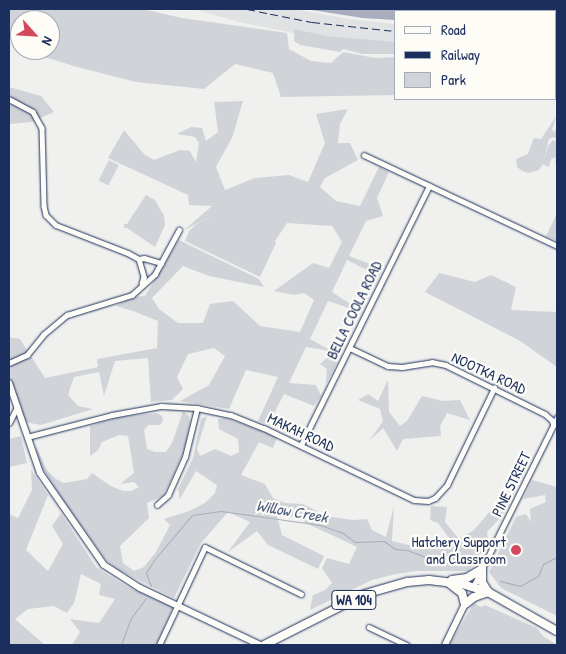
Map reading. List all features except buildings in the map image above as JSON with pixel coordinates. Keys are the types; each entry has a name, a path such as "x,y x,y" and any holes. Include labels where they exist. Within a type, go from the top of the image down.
{"main road":[{"path":"445,581 467,578 482,569"},
{"path":"445,581 462,593 465,604 471,598 488,592 482,582 482,569"},
{"name":"WA 104","path":"265,644 365,594 383,587 408,582 445,581 488,592 557,632"},
{"name":"WA 104","path":"497,597 520,615 557,632"},
{"name":"WA 104","path":"525,612 557,626"}],"street":[{"path":"9,99 33,112 42,128 44,206 46,216 51,222 128,253 138,259 144,258 161,263"},
{"path":"364,155 557,246"},
{"name":"BELLA COOLA ROAD","path":"301,445 429,186"},
{"path":"9,363 27,356 43,335 68,316 132,295 155,274 178,230"},
{"path":"138,259 144,277 142,284"},
{"name":"NOOTKA ROAD","path":"350,348 388,366 402,367 432,362 446,365 545,414 554,425"},
{"path":"9,383 40,473 104,565 136,586 265,644"},
{"name":"MAKAH ROAD","path":"27,437 106,416 155,407 197,408 231,415 301,445 414,500 428,501 435,498 446,485 494,388"},
{"path":"9,424 17,407"},
{"path":"157,505 168,495 185,458 197,408"},
{"name":"PINE STREET","path":"473,587 557,418"},
{"path":"159,645 205,547 301,594"},
{"path":"445,645 465,604"},
{"path":"369,627 407,645"}],"shaded area":[{"path":"193,9 293,9 349,19 394,24 394,47 318,38 239,22"}],"green space":[{"path":"9,9 142,9 182,18 287,33 289,49 311,61 331,63 343,52 375,58 394,57 394,95 281,97 273,73 235,64 204,89 136,82 77,67 55,60 60,60 60,10 10,10 10,38"},
{"path":"294,29 326,36 394,42 394,54 362,54 343,49 340,52 300,45 294,41"},
{"path":"9,87 41,96 54,112 31,122 10,124 9,127"},
{"path":"243,101 232,138 216,167 225,190 255,178 289,175 308,182 325,143 316,114 348,109 340,124 338,143 350,143 358,160 325,178 320,187 336,201 360,206 379,167 389,172 377,198 383,216 366,221 349,256 383,269 365,301 369,271 347,260 332,292 364,313 328,301 310,339 330,350 332,357 338,361 326,384 327,369 320,364 330,355 325,350 306,347 289,383 316,385 321,396 314,406 284,394 268,425 258,421 278,377 246,370 229,409 180,401 209,385 225,356 214,348 188,354 177,377 183,389 172,400 151,402 148,358 115,361 104,396 99,372 74,377 68,395 78,406 93,409 41,425 25,422 9,381 9,337 20,339 45,378 98,367 97,359 157,348 158,321 116,306 132,297 145,296 179,240 259,279 264,287 209,276 183,266 152,298 159,309 178,323 203,323 210,304 233,301 260,326 300,332 314,300 304,293 294,295 274,291 313,263 329,268 342,242 332,226 287,223 275,241 276,243 260,277 185,241 189,231 195,225 214,214 183,231 212,206 189,205 188,195 108,158 124,130 144,154 154,160 180,150 190,151 196,162 199,143 195,137 177,134 191,127 202,128 206,141 218,132 214,102"},
{"path":"557,115 552,129 554,132 557,127 557,139 553,137 549,139 543,162 548,146 553,140 557,142 557,163 555,162 556,157 551,159 549,167 543,164 539,170 529,173 522,171 517,167 516,159 528,154 534,138 541,139"},
{"path":"109,160 119,165 108,185 99,180"},
{"path":"146,195 155,200 164,216 165,225 155,247 127,228 124,228 124,224 127,224"},
{"path":"557,213 557,241 546,236"},
{"path":"439,273 475,282 491,275 516,287 511,310 557,312 557,367 520,341 425,292"},
{"path":"388,380 389,412 400,426 407,421 422,396 443,401 460,400 470,420 447,413 440,426 441,436 403,439 397,451 383,428 369,441 383,421 380,409 358,400 368,394 378,401"},
{"path":"183,411 189,416 190,424 185,449 172,478 163,496 147,503 149,518 120,546 123,563 134,571 144,567 156,552 170,525 164,519 189,511 205,503 215,493 217,485 196,471 180,499 178,489 193,458 201,419 207,416 197,449 200,456 215,449 231,456 239,452 238,439 219,429 218,419 226,418 268,433 277,438 273,448 259,442 241,475 265,484 273,498 285,503 303,504 326,516 353,520 367,519 372,530 386,537 394,506 392,541 413,546 451,549 452,542 438,523 430,520 431,506 447,507 445,522 459,539 474,530 498,502 510,500 501,517 487,532 488,540 476,562 468,571 417,571 396,574 372,580 310,610 313,595 325,590 332,583 322,568 327,558 349,564 357,547 287,514 277,516 282,535 324,556 318,569 268,545 257,531 228,552 250,522 228,512 201,543 174,598 117,569 105,559 57,492 37,459 36,446 47,470 56,479 64,483 87,479 92,473 111,486 123,491 131,491 139,487 134,482 120,484 134,473 128,436 119,435 102,442 98,450 90,456 90,426 119,417 157,413 162,416 163,421 160,425 148,425 144,430 147,449 155,452 166,452 172,443"},
{"path":"21,436 27,463 9,467 9,439"},
{"path":"31,469 48,495 26,550 48,571 63,544 52,526 61,513 96,567 126,586 173,607 156,645 72,645 80,632 70,619 99,623 115,599 99,595 101,584 81,574 74,603 67,613 54,606 28,609 15,619 45,645 9,645 9,514 18,518 32,490"},
{"path":"532,480 557,487 557,616 501,588 489,572 516,517 526,514 531,522 530,509 546,502 545,495 523,499"},
{"path":"474,603 481,607 485,605 537,628 543,636 557,645 449,645"}],"water":[{"path":"305,9 557,9 557,31 556,10 394,10 394,20 363,18"}],"waterway":[{"name":"Willow Creek","path":"151,586 146,573 154,560 192,515 221,511 320,525 343,533 355,542 384,541 395,549 407,550 438,562 452,557 467,562"},
{"name":"Willow Creek","path":"500,581 520,586 538,576 543,564 557,557"},
{"name":"Willow Creek","path":"121,645 131,618 146,598"}],"railway":[{"path":"247,9 312,22 394,31"}],"place":[{"name":"Hatchery Support and Classroom","path":"516,550"}]}
